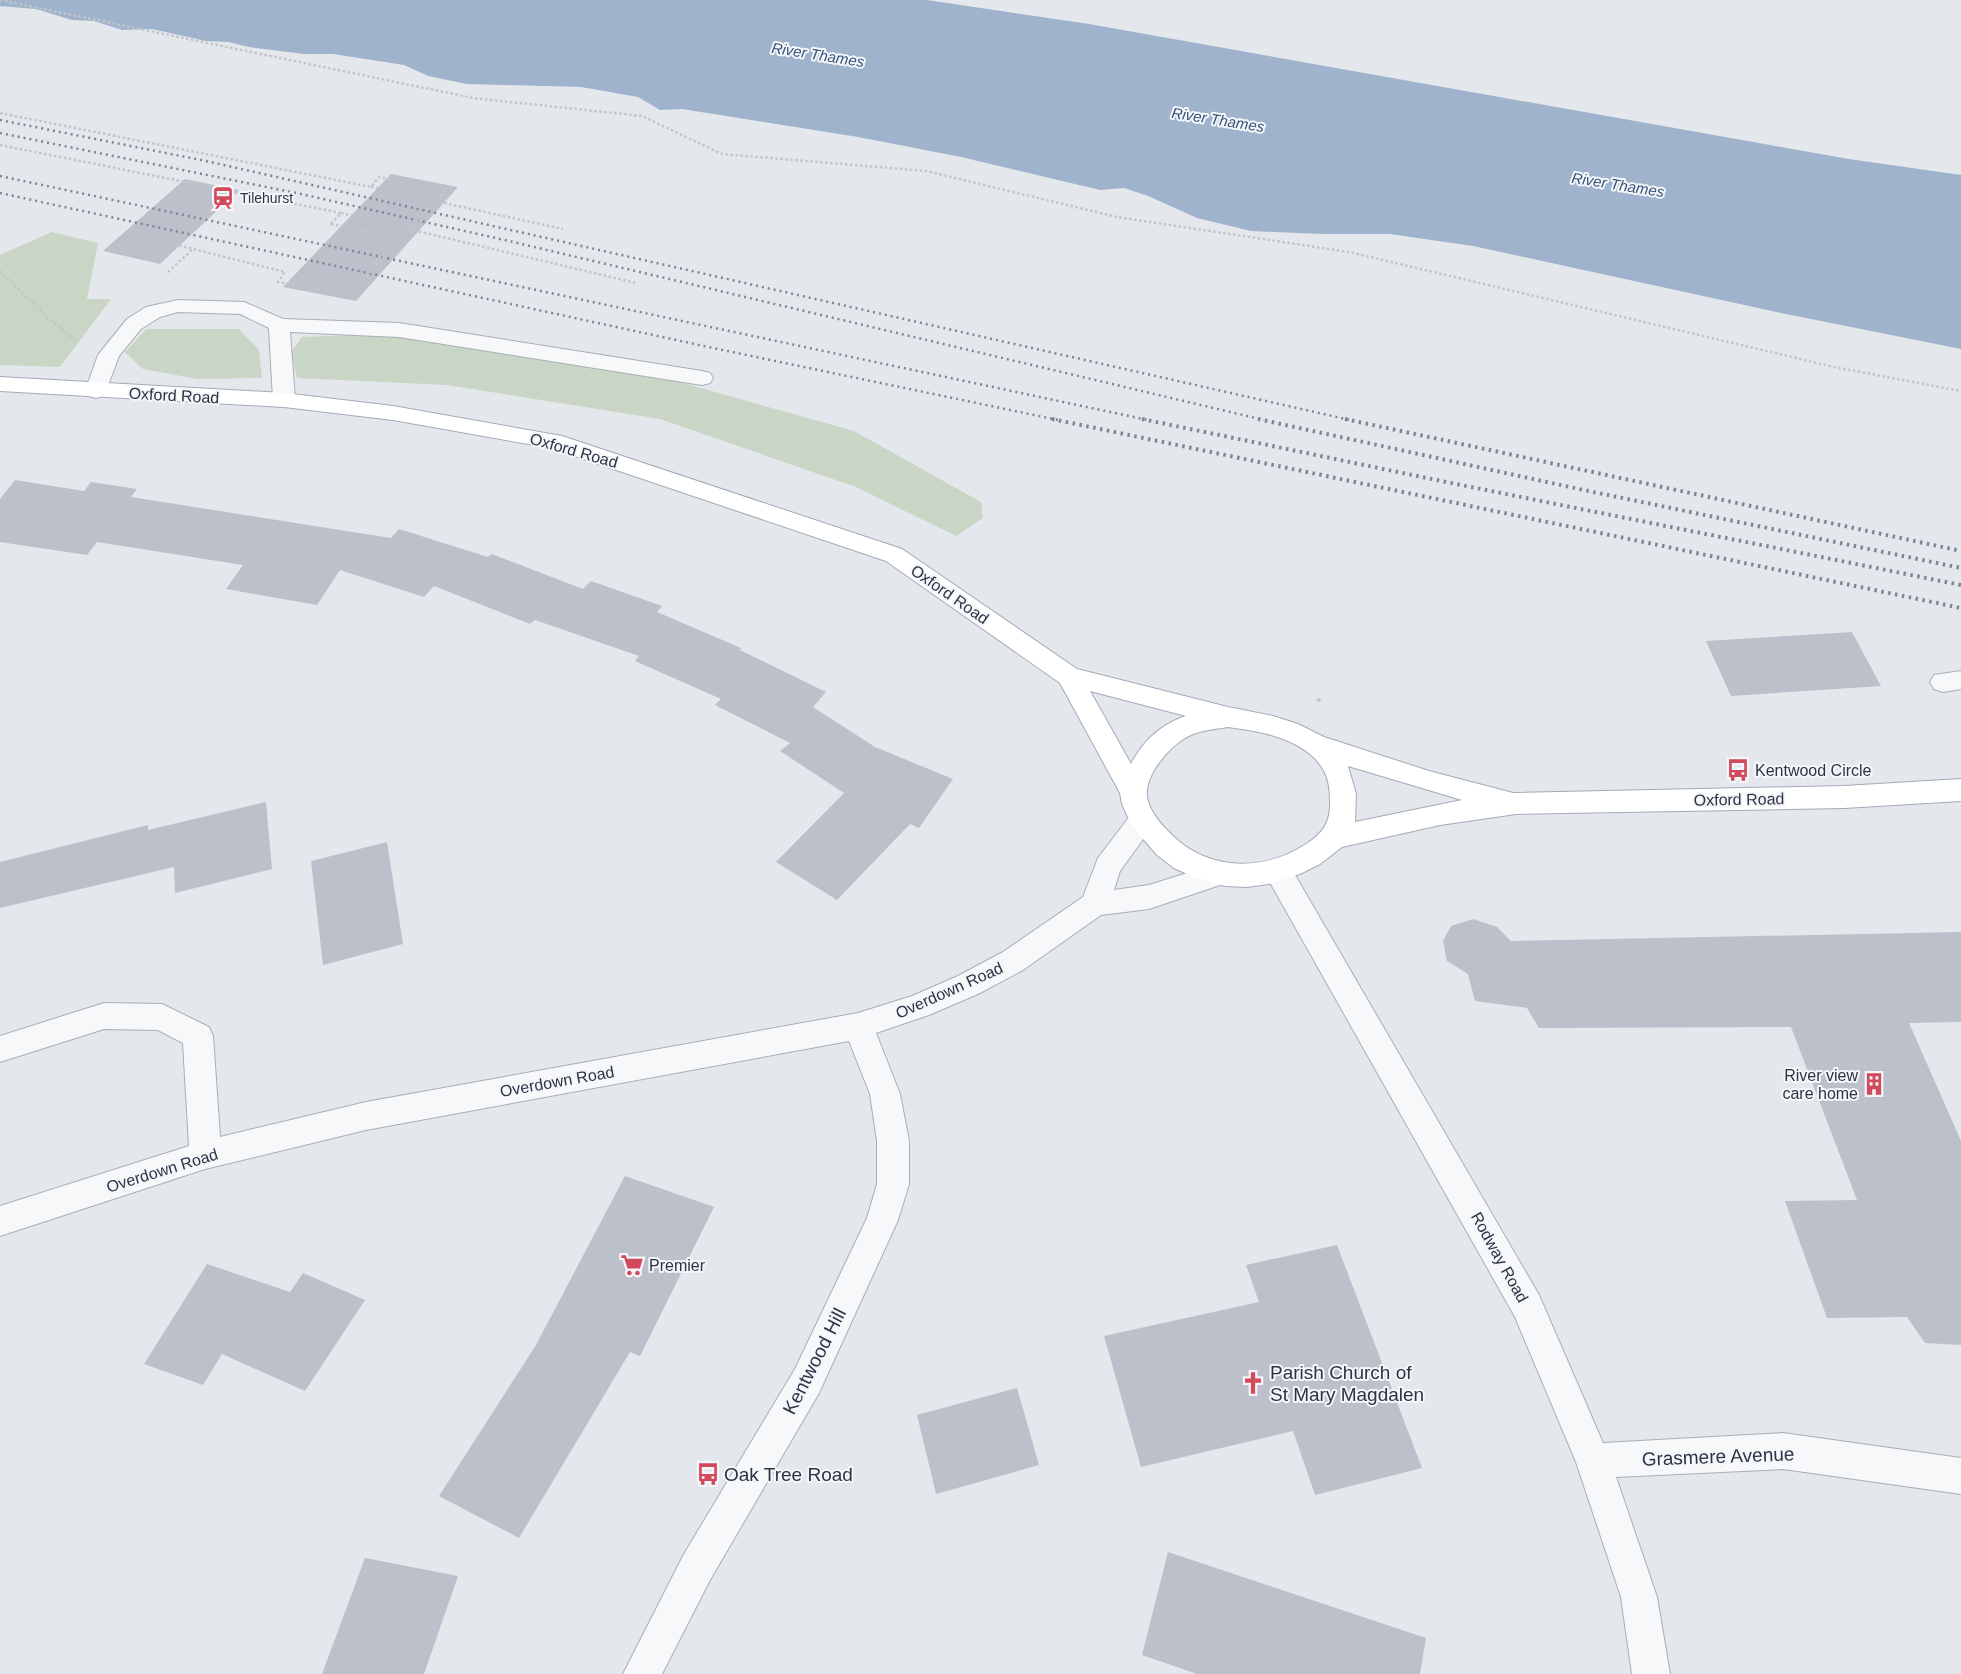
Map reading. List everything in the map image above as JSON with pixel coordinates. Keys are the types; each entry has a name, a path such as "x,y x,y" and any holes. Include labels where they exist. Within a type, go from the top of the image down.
{"main road":[{"name":"Oxford Road","path":"0,384 96,391 284,400 393,413 554,441 894,555 1069,676 1228,717"},
{"name":"Oxford Road","path":"1069,676 1133,792 1143,820 1170,852 1192,865 1219,874 1246,875 1278,871 1302,860 1334,838 1440,814 1516,803 1844,797 1961,790"},
{"path":"1133,792 1148,757 1161,742 1177,730 1195,723 1228,717 1253,719 1275,725 1312,744 1327,756 1337,769 1344,804 1342,821 1334,838"},
{"name":"Oxford Road","path":"1312,744 1429,781 1516,803"}],"street":[{"path":"96,391 110,355 134,324 153,312 178,306 244,308 279,325 399,330 702,378"},
{"path":"279,325 284,400"},
{"path":"1095,904 1108,866 1143,820"},
{"name":"Rodway Road","path":"1278,871 1528,1306 1593,1461 1639,1597 1651,1674"},
{"name":"Overdown Road","path":"0,1220 204,1155 366,1116 858,1026 919,1006 968,985 1013,961 1095,904 1149,897 1219,874"},
{"path":"0,1050 104,1016 162,1016 198,1036 204,1155"},
{"name":"Kentwood Hill","path":"642,1674 697,1567 807,1381 882,1220 893,1184 893,1141 885,1094 858,1026"},
{"name":"Grasmere Avenue","path":"1593,1461 1783,1451 1961,1476"}],"path":[{"path":"0,0 473,98 642,116 722,154 926,171 1117,217 1349,252 1834,368 1961,391"},
{"path":"0,113 371,186 563,229"},
{"path":"0,145 341,213 636,283"},
{"path":"349,295 445,190 378,177 371,186"},
{"path":"341,213 331,224 402,239"},
{"path":"137,240 141,236 285,272 278,282 322,290"},
{"path":"0,271 48,318 106,365"}],"green space":[{"path":"52,232 98,243 87,299 111,299 60,367 0,365 0,255"},
{"path":"146,329 239,329 259,350 262,378 197,379 143,369 125,352"},
{"path":"383,334 669,379 854,431 981,502 983,518 956,536 856,487 660,419 447,385 297,378 291,352 302,337"}],"water":[{"name":"River Thames","path":"0,0 927,0 1089,24 1849,159 1961,175 1961,349 1781,313 1473,246 1390,234 1251,231 1197,218 1148,196 1124,188 1100,190 961,157 858,137 682,109 660,110 638,97 581,87 467,84 428,76 404,65 333,54 304,54 249,47 228,42 206,41 152,29 122,30 94,21 72,20 36,9 0,6"}],"building":[{"path":"391,174 458,187 356,301 283,287"},
{"path":"185,179 239,190 160,264 103,251"},
{"path":"15,480 84,491 91,482 137,489 131,497 391,538 399,529 488,557 492,554 583,589 591,581 662,606 657,612 741,648 740,650 826,692 813,707 875,747 953,779 919,828 910,824 837,900 776,862 844,793 780,751 790,743 715,705 721,699 635,661 639,656 535,620 530,624 434,586 424,597 340,570 317,605 226,589 243,565 97,542 87,555 0,542 0,499"},
{"path":"1852,632 1881,686 1731,696 1706,641"},
{"path":"266,802 272,869 175,893 174,867 0,908 0,862 148,825 148,830"},
{"path":"387,842 403,944 323,965 311,861"},
{"name":"River view care home","path":"1473,919 1497,927 1511,941 1961,932 1961,1022 1909,1023 1961,1141 1961,1345 1925,1343 1907,1317 1827,1318 1785,1201 1857,1200 1791,1027 1539,1028 1527,1008 1475,1001 1468,974 1447,961 1443,941 1451,926"},
{"path":"625,1176 714,1207 640,1356 630,1352 519,1538 439,1496 536,1345"},
{"name":"Parish Church of St Mary Magdalen","path":"1337,1245 1422,1468 1315,1495 1293,1431 1141,1467 1104,1336 1259,1302 1246,1265"},
{"path":"207,1264 290,1292 303,1273 365,1300 305,1391 222,1354 203,1385 144,1364"},
{"path":"1017,1388 1039,1465 936,1494 917,1415"},
{"path":"1168,1552 1426,1638 1420,1674 1197,1674 1142,1655"},
{"path":"365,1558 458,1576 424,1674 322,1674"}],"railway":[{"path":"0,120 206,161 1350,420"},
{"path":"0,133 301,194 509,241 1264,420"},
{"path":"0,176 1148,420"},
{"path":"0,193 713,348 1058,420"},
{"path":"1052,419 1961,608"},
{"path":"1142,419 1961,585"},
{"path":"1258,419 1579,489 1961,568"},
{"path":"1345,419 1961,551"}],"place":[{"name":"Tilehurst","path":"223,198"},
{"name":"Kentwood Circle","path":"1738,770"},
{"name":"River view care home","path":"1874,1084"},
{"name":"Premier","path":"632,1265"},
{"name":"Parish Church of St Mary Magdalen","path":"1253,1383"},
{"name":"Oak Tree Road","path":"708,1474"}]}
